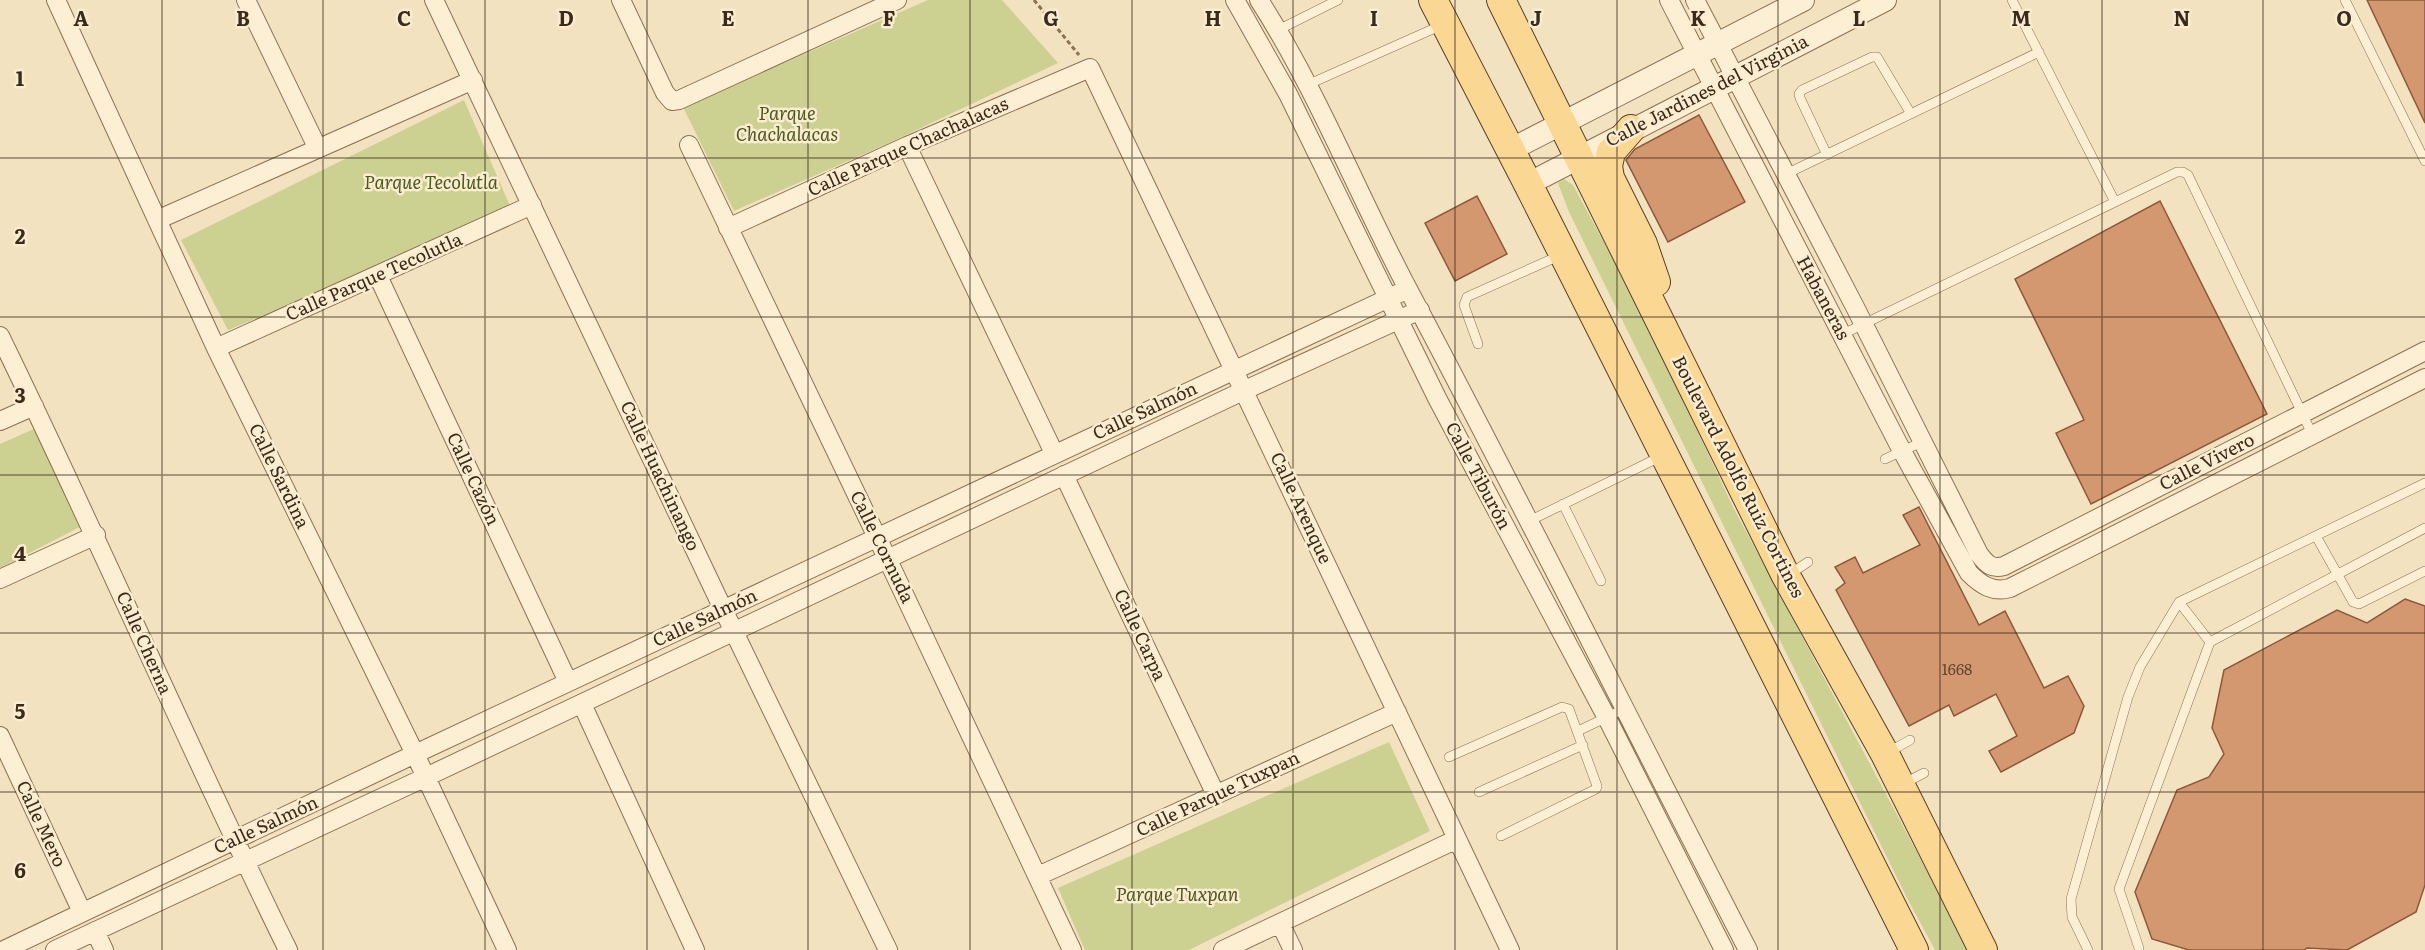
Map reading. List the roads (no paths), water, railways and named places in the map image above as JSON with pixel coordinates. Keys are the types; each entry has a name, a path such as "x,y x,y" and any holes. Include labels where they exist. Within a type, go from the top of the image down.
{"main road":[{"name":"Boulevard Adolfo Ruiz Cortines","path":"1504,1 1577,158 1686,375 1797,569 1885,754 1913,779 1983,950"},
{"path":"1440,12 1914,950"},
{"path":"1630,129 1611,152 1608,166 1610,178 1643,244 1686,375"}],"street":[{"name":"Calle Sardina","path":"56,0 216,348 415,754 507,950"},
{"path":"246,0 318,149"},
{"name":"Calle Huachinango","path":"434,0 723,609 888,950"},
{"path":"621,0 665,93 672,101 679,100 897,0"},
{"name":"Calle Tiburón","path":"1235,0 1288,94 1437,399 1607,718 1724,950"},
{"name":"Calle Tiburón","path":"1259,0 1307,85 1408,289 1748,950"},
{"name":"Habaneras","path":"1668,0 1902,451 1969,573 1989,588"},
{"name":"Habaneras","path":"1695,0 1924,441 1979,554 1988,566"},
{"name":"Calle Jardines del Virginia","path":"1510,150 1803,0"},
{"name":"Calle Jardines del Virginia","path":"1528,184 1630,129 1735,78 1885,0"},
{"name":"Calle Parque Chachalacas","path":"728,228 907,146 1090,68"},
{"name":"Calle Arenque","path":"1090,68 1510,950"},
{"path":"158,220 473,80"},
{"name":"Calle Cornuda","path":"689,145 878,538 1072,950"},
{"path":"907,146 1054,453"},
{"name":"Calle Parque Tecolutla","path":"216,348 532,205"},
{"path":"1806,266 1828,255"},
{"name":"Calle Cazón","path":"378,276 568,682"},
{"name":"Calle Salmón","path":"4,950 1054,453 1408,289"},
{"name":"Calle Salmón","path":"55,950 582,704 1245,390 1420,310"},
{"name":"Calle Cherna","path":"0,336 96,535 244,862 288,950"},
{"name":"Calle Vivero","path":"1988,566 1996,568 2004,566 2425,351"},
{"name":"Calle Vivero","path":"1989,588 2002,590 2010,588 2312,434 2424,382"},
{"path":"0,421 34,406"},
{"name":"Calle Carpa","path":"1064,475 1216,795"},
{"path":"2140,496 2151,516"},
{"path":"0,579 96,535"},
{"path":"582,704 695,950"},
{"name":"Calle Parque Tuxpan","path":"1038,876 1397,712"},
{"name":"Calle Mero","path":"0,736 82,912"},
{"path":"1223,950 1457,839"},
{"path":"1280,923 1293,950"},
{"path":"95,932 104,950"}],"lane":[{"path":"1278,30 1338,0"},
{"path":"2012,0 2115,202"},
{"path":"2345,0 2425,161"},
{"path":"1307,85 1440,12"},
{"path":"1786,174 2039,52"},
{"path":"1827,155 1799,94 1839,72 1872,57 1877,57 1911,114"},
{"path":"1843,334 2177,172 2183,172 2188,175 2312,434"},
{"path":"1478,344 1464,305 1467,297 1563,254"},
{"path":"1885,459 1924,441"},
{"path":"1529,521 1664,455"},
{"path":"2088,950 2072,916 2071,899 2128,697 2140,668 2179,602 2425,483"},
{"path":"1563,504 1601,581"},
{"path":"2139,948 2119,889 2210,642 2425,528"},
{"path":"2316,536 2353,602 2359,604 2425,571"},
{"path":"2179,602 2210,642"},
{"path":"1449,757 1562,707 1569,709 1597,781 1596,789 1501,836"},
{"path":"1578,731 1624,709"},
{"path":"1885,754 1910,740"},
{"path":"1479,792 1583,745"}],"park label":[{"name":"Parque Chachalacas","path":"787,124"},
{"name":"Parque Tecolutla","path":"431,183"},
{"name":"Parque Tuxpan","path":"1177,895"}]}
